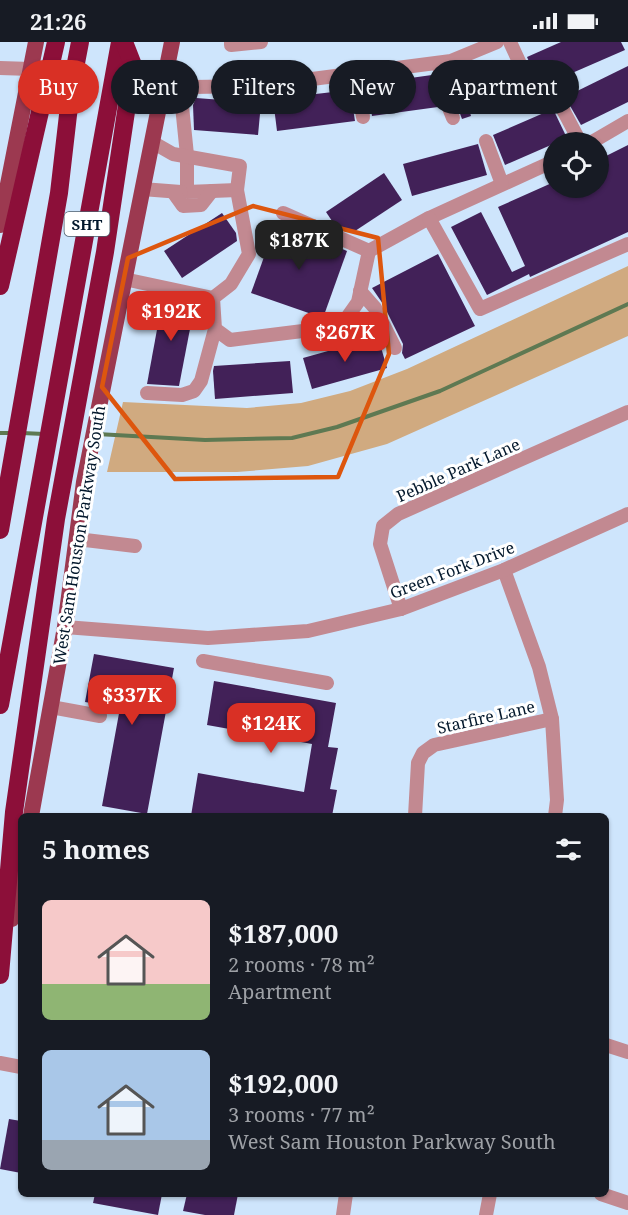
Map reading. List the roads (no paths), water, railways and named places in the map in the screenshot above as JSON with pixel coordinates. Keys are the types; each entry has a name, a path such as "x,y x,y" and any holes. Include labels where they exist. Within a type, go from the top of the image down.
{"highway":[{"path":"0,286 56,42"},
{"name":"SHT","path":"0,530 59,193 71,89 80,42"},
{"path":"0,975 14,812 56,519 105,252 134,65 122,42"},
{"name":"SHT","path":"0,705 122,42"}],"main road":[{"path":"33,60 36,42"},
{"name":"West Sam Houston Parkway South","path":"32,813 65,627 84,482 172,42"},
{"path":"0,225 22,114"},
{"path":"0,988 18,887"}],"street":[{"path":"231,42 231,45 261,42"},
{"path":"453,60 497,42"},
{"path":"510,42 518,60"},
{"path":"0,68 18,69"},
{"path":"180,192 187,155 182,106 192,87 258,86 329,77"},
{"path":"451,114 453,118"},
{"path":"565,114 575,132"},
{"path":"609,132 628,121"},
{"path":"486,141 502,184"},
{"path":"152,142 173,154 240,166 237,190 249,254 231,284 213,298"},
{"path":"216,328 230,340 319,328 346,319 358,303 369,251 429,218 543,166"},
{"path":"142,189 180,192 237,190"},
{"path":"282,213 369,251"},
{"path":"429,218 480,309 628,244"},
{"path":"124,279 213,298"},
{"path":"360,291 375,308 395,348"},
{"path":"147,393 182,395 194,391 201,381 216,328 213,298"},
{"name":"Pebble Park Lane","path":"401,609 380,544 383,526 399,514 628,412"},
{"name":"Green Fork Drive","path":"65,627 208,638 308,631 401,609 504,570 628,514"},
{"path":"77,539 135,546"},
{"path":"504,570 539,667 552,718 557,800 555,813"},
{"path":"203,661 327,683"},
{"path":"51,707 100,716"},
{"name":"Starfire Lane","path":"415,813 418,763 423,753 434,745 552,718"},
{"path":"609,1046 628,1052"},
{"path":"0,1062 18,1066"},
{"path":"342,1215 345,1197"},
{"path":"486,1215 489,1197"},
{"path":"609,1197 628,1203"}],"waterway":[{"path":"97,434 205,440 292,438 337,427 440,391 628,304"},
{"path":"0,433 11,433"},
{"path":"22,433 44,434"}]}
